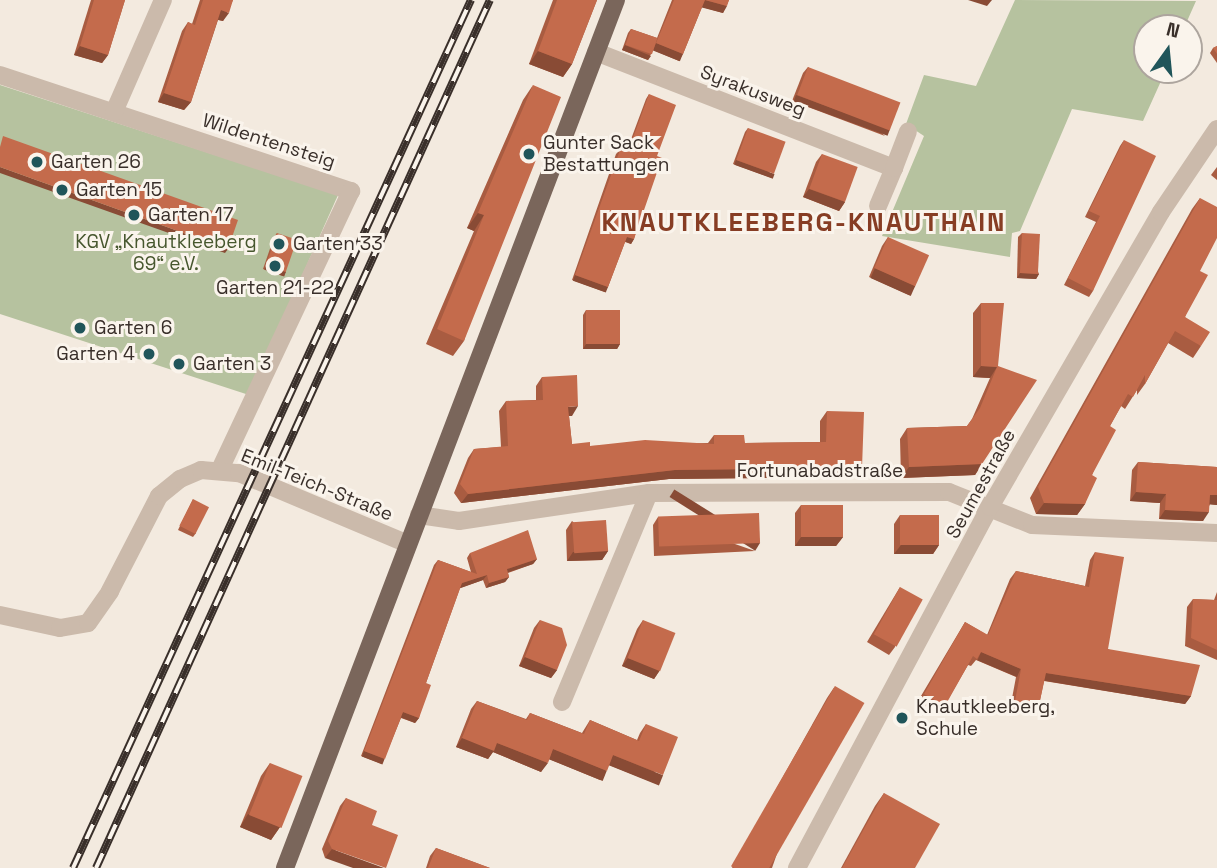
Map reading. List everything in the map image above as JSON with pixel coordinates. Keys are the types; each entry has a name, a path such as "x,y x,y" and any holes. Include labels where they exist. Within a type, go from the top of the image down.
{"main road":[{"path":"285,868 616,0"}],"street":[{"path":"114,112 163,0"},
{"name":"Syrakusweg","path":"596,52 894,168"},
{"name":"Wildentensteig","path":"0,75 351,191 220,469"},
{"name":"Seumestraße","path":"797,868 990,508 1161,212 1217,129"},
{"path":"878,206 908,132"},
{"name":"Emil-Teich-Straße","path":"0,615 60,628 88,623 110,591 159,496 180,479 201,470 220,469 408,544"},
{"name":"Fortunabadstraße","path":"419,514 459,521 649,493 949,492 1032,525 1217,533"},
{"path":"562,702 649,493"}],"green space":[{"path":"1015,0 1196,1 1190,14 1133,14 1133,84 1160,84 1143,121 1072,109 1020,231 1012,233 1010,257 882,236 924,136 906,124 924,75 976,86"},
{"name":"KGV „Knautkleeberg 69“ e.V.","path":"0,85 338,195 249,395 0,314"}],"building":[{"path":"94,0 125,0 108,55 80,46"},
{"path":"203,0 233,0 229,13 221,10 191,102 164,93 188,22 195,25"},
{"path":"557,0 597,0 572,64 538,51"},
{"path":"674,0 705,0 683,54 656,43"},
{"path":"705,0 729,0 727,6"},
{"path":"631,29 657,38 652,54 625,45"},
{"path":"808,67 900,102 890,130 797,95"},
{"path":"533,85 561,97 464,341 437,329 484,215 478,213"},
{"path":"649,94 676,105 657,156 662,158 634,239 627,237 608,287 575,275 620,150 626,152 630,146"},
{"path":"748,128 786,142 774,174 736,160"},
{"path":"3,136 238,220 228,249 0,167"},
{"path":"1124,140 1156,156 1093,291 1068,278 1100,216 1089,211"},
{"path":"822,154 858,167 845,202 809,189"},
{"path":"1200,198 1217,207 1217,238 1200,271 1208,275 1185,317 1210,332 1201,346 1175,331 1145,384 1145,375 1133,397 1128,394 1110,426 1116,430 1092,475 1097,478 1085,504 1044,503 1038,487"},
{"path":"277,233 297,240 286,272 266,265"},
{"path":"1022,233 1040,234 1038,274 1020,273"},
{"path":"888,237 929,255 915,286 874,268"},
{"path":"981,303 1004,303 998,366 1037,380 982,464 909,467 907,428 967,426 980,408 997,367 981,366"},
{"path":"586,310 620,310 620,344 586,344"},
{"path":"577,375 578,406 568,407 572,444 590,442 590,446 645,440 714,444 714,435 744,435 745,443 826,442 827,411 864,412 862,468 675,470 468,494 460,484 474,449 508,446 506,401 543,400 542,377"},
{"path":"1138,462 1217,467 1217,495 1210,495 1209,512 1165,510 1166,494 1136,492"},
{"path":"193,499 209,507 195,534 179,526"},
{"path":"801,505 843,505 843,537 801,537"},
{"path":"759,513 760,543 659,547 658,517"},
{"path":"900,515 939,515 939,545 900,545"},
{"path":"606,520 608,551 574,553 572,522"},
{"path":"528,530 537,559 507,569 509,577 489,583 487,575 462,583 426,683 431,685 419,718 403,712 385,759 364,751 438,560 477,574 470,553"},
{"path":"1095,552 1124,557 1108,649 1200,665 1191,696 1046,673 1039,705 1015,701 1021,669 981,652 977,659 973,656 945,706 924,694 965,622 988,635 1016,571 1089,587"},
{"path":"900,587 923,600 897,647 874,634"},
{"path":"1193,599 1217,600 1217,650 1191,638"},
{"path":"540,620 562,628 567,645 557,670 525,657"},
{"path":"643,620 675,633 660,671 628,658"},
{"path":"835,686 864,703 769,868 731,866"},
{"path":"477,701 527,720 530,713 584,734 590,720 639,741 646,724 678,737 663,775 613,755 607,771 553,749 548,763 497,743 494,751 462,738"},
{"path":"270,763 302,776 281,828 249,815"},
{"path":"884,793 940,824 915,868 842,868"},
{"path":"346,798 377,811 372,825 398,835 386,868 332,849 328,841"},
{"path":"436,848 490,868 428,868"}],"railway":[{"path":"73,868 471,0"},
{"path":"96,868 490,0"}],"place":[{"name":"Gunter Sack Bestattungen","path":"529,154"},
{"name":"Garten 26","path":"37,162"},
{"name":"Garten 15","path":"62,190"},
{"name":"Garten 17","path":"134,215"},
{"name":"Garten 33","path":"279,244"},
{"name":"Garten 21-22","path":"275,266"},
{"name":"Garten 6","path":"80,328"},
{"name":"Garten 4","path":"149,354"},
{"name":"Garten 3","path":"179,364"},
{"name":"Knautkleeberg, Schule","path":"902,718"}],"district":[{"name":"KNAUTKLEEBERG-KNAUTHAIN","path":"804,223"}]}
